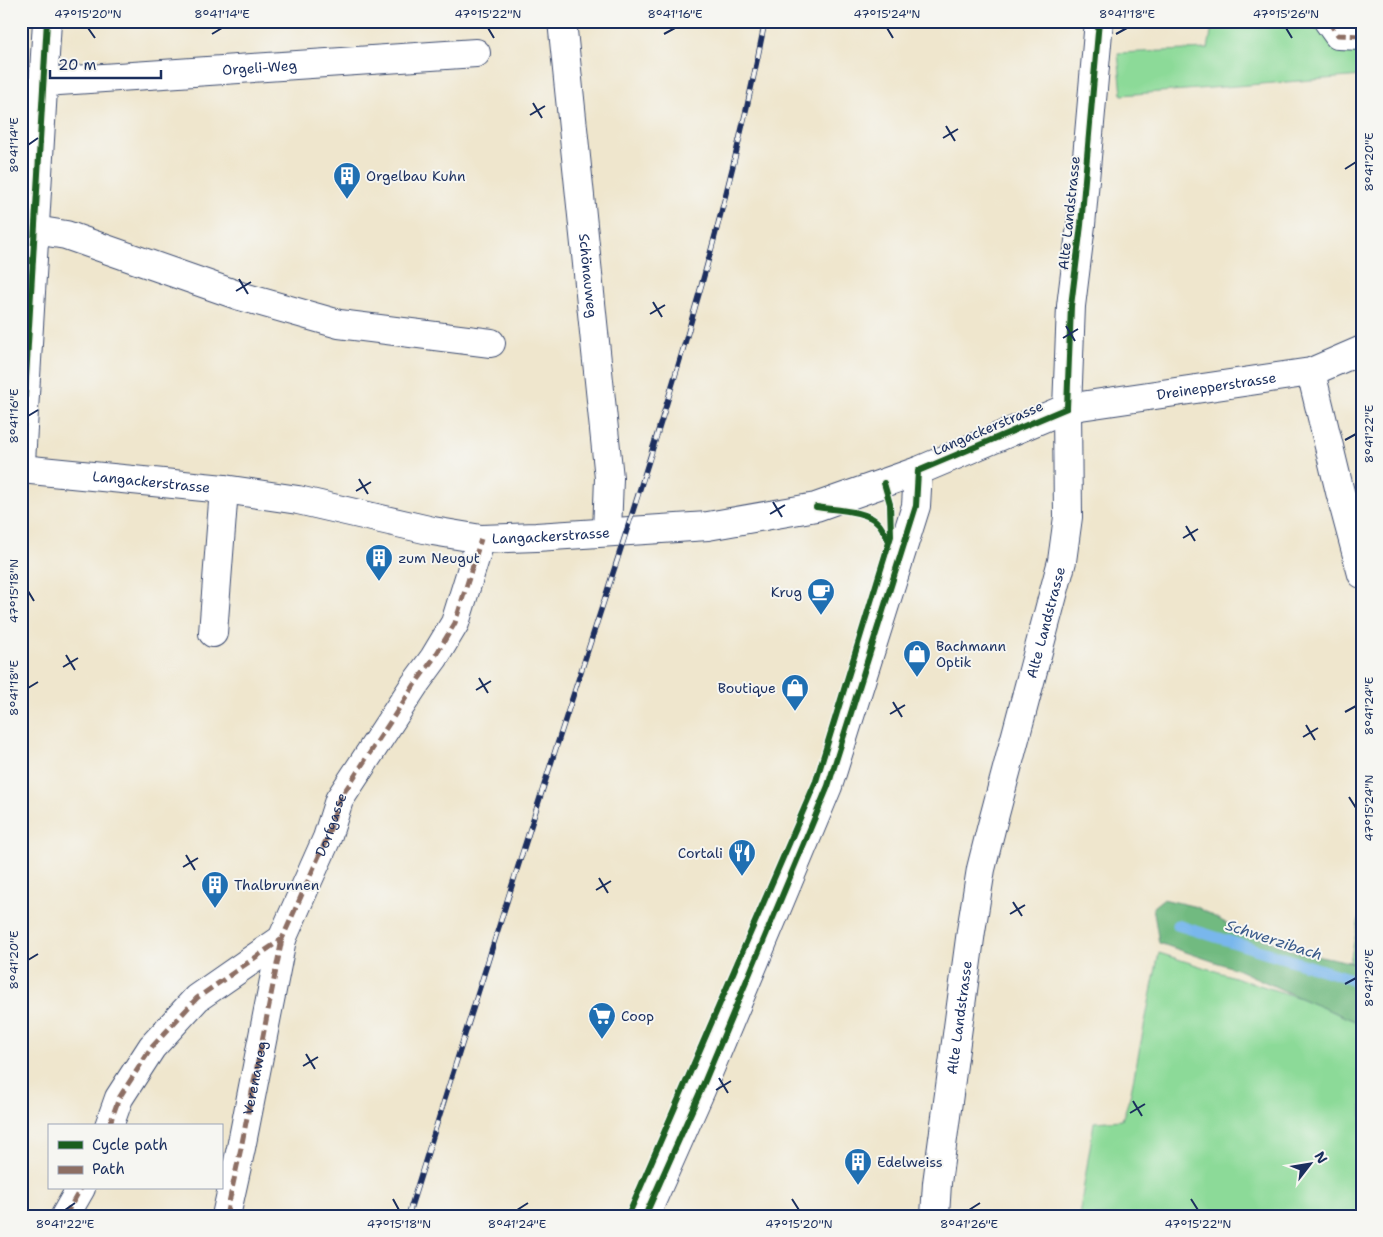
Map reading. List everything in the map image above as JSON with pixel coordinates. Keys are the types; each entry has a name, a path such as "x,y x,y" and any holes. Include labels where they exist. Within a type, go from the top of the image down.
{"street":[{"path":"21,462 47,21"},
{"name":"Schönauweg","path":"562,21 609,478 607,532"},
{"name":"Alte Landstrasse","path":"935,1216 937,1183 971,931 982,869 1062,561 1068,517 1067,408 1071,306 1081,225 1099,21"},
{"path":"1328,21 1338,35 1362,36"},
{"name":"Orgeli-Weg","path":"44,82 476,53"},
{"path":"35,230 66,235 240,296 339,324 492,343"},
{"name":"Dreinepperstrasse","path":"1067,408 1311,372 1362,350"},
{"path":"1311,372 1362,574"},
{"name":"Langackerstrasse","path":"21,468 224,489 298,500 433,531 481,539 536,537 708,526 816,507 918,471 1067,408"},
{"path":"645,1216 701,1090 828,786 916,506 918,471"},
{"path":"212,633 224,489"},
{"name":"Dorfgasse","path":"282,939 327,838 339,800 414,684 434,658 455,623 481,539"},
{"path":"110,1124 119,1098 147,1054 197,998 282,939"},
{"name":"Verenaweg","path":"226,1216 282,939"},
{"path":"65,1216 80,1190"}],"green space":[{"path":"1213,21 1362,21 1362,76 1122,95 1118,53 1208,49"},
{"path":"1163,899 1197,907 1233,927 1291,950 1350,962 1362,967 1362,1024 1239,970 1159,943 1153,907"},
{"path":"1362,904 1362,967 1350,962"},
{"path":"1159,953 1300,998 1362,1024 1362,1216 1079,1216 1094,1122 1122,1120 1130,1096"}],"waterway":[{"name":"Schwerzibach","path":"1177,925 1345,977 1362,985"}],"railway":[{"path":"408,1216 509,894 653,449 726,194 747,108 765,21"}],"marked path":[{"path":"1328,21 1338,35 1362,36"},
{"path":"110,1124 119,1098 152,1047 197,998 282,939 327,838 339,800 434,658 455,623 481,539"},
{"path":"226,1216 282,939"},
{"path":"65,1216 80,1190"}],"cycle path":[{"path":"21,462 47,21"},
{"path":"645,1216 701,1090 828,786 916,506 918,471 1067,408 1071,306 1081,225 1099,21"},
{"path":"628,1216 816,781 891,536 890,504 884,483"},
{"path":"816,507 850,511 874,519 889,541"}],"place":[{"name":"Orgelbau Kuhn","path":"347,200"},
{"name":"zum Neugut","path":"379,582"},
{"name":"Krug","path":"821,616"},
{"name":"Bachmann Optik","path":"917,678"},
{"name":"Boutique","path":"795,712"},
{"name":"Cortali","path":"742,877"},
{"name":"Thalbrunnen","path":"215,909"},
{"name":"Coop","path":"602,1040"},
{"name":"Edelweiss","path":"858,1186"}]}
